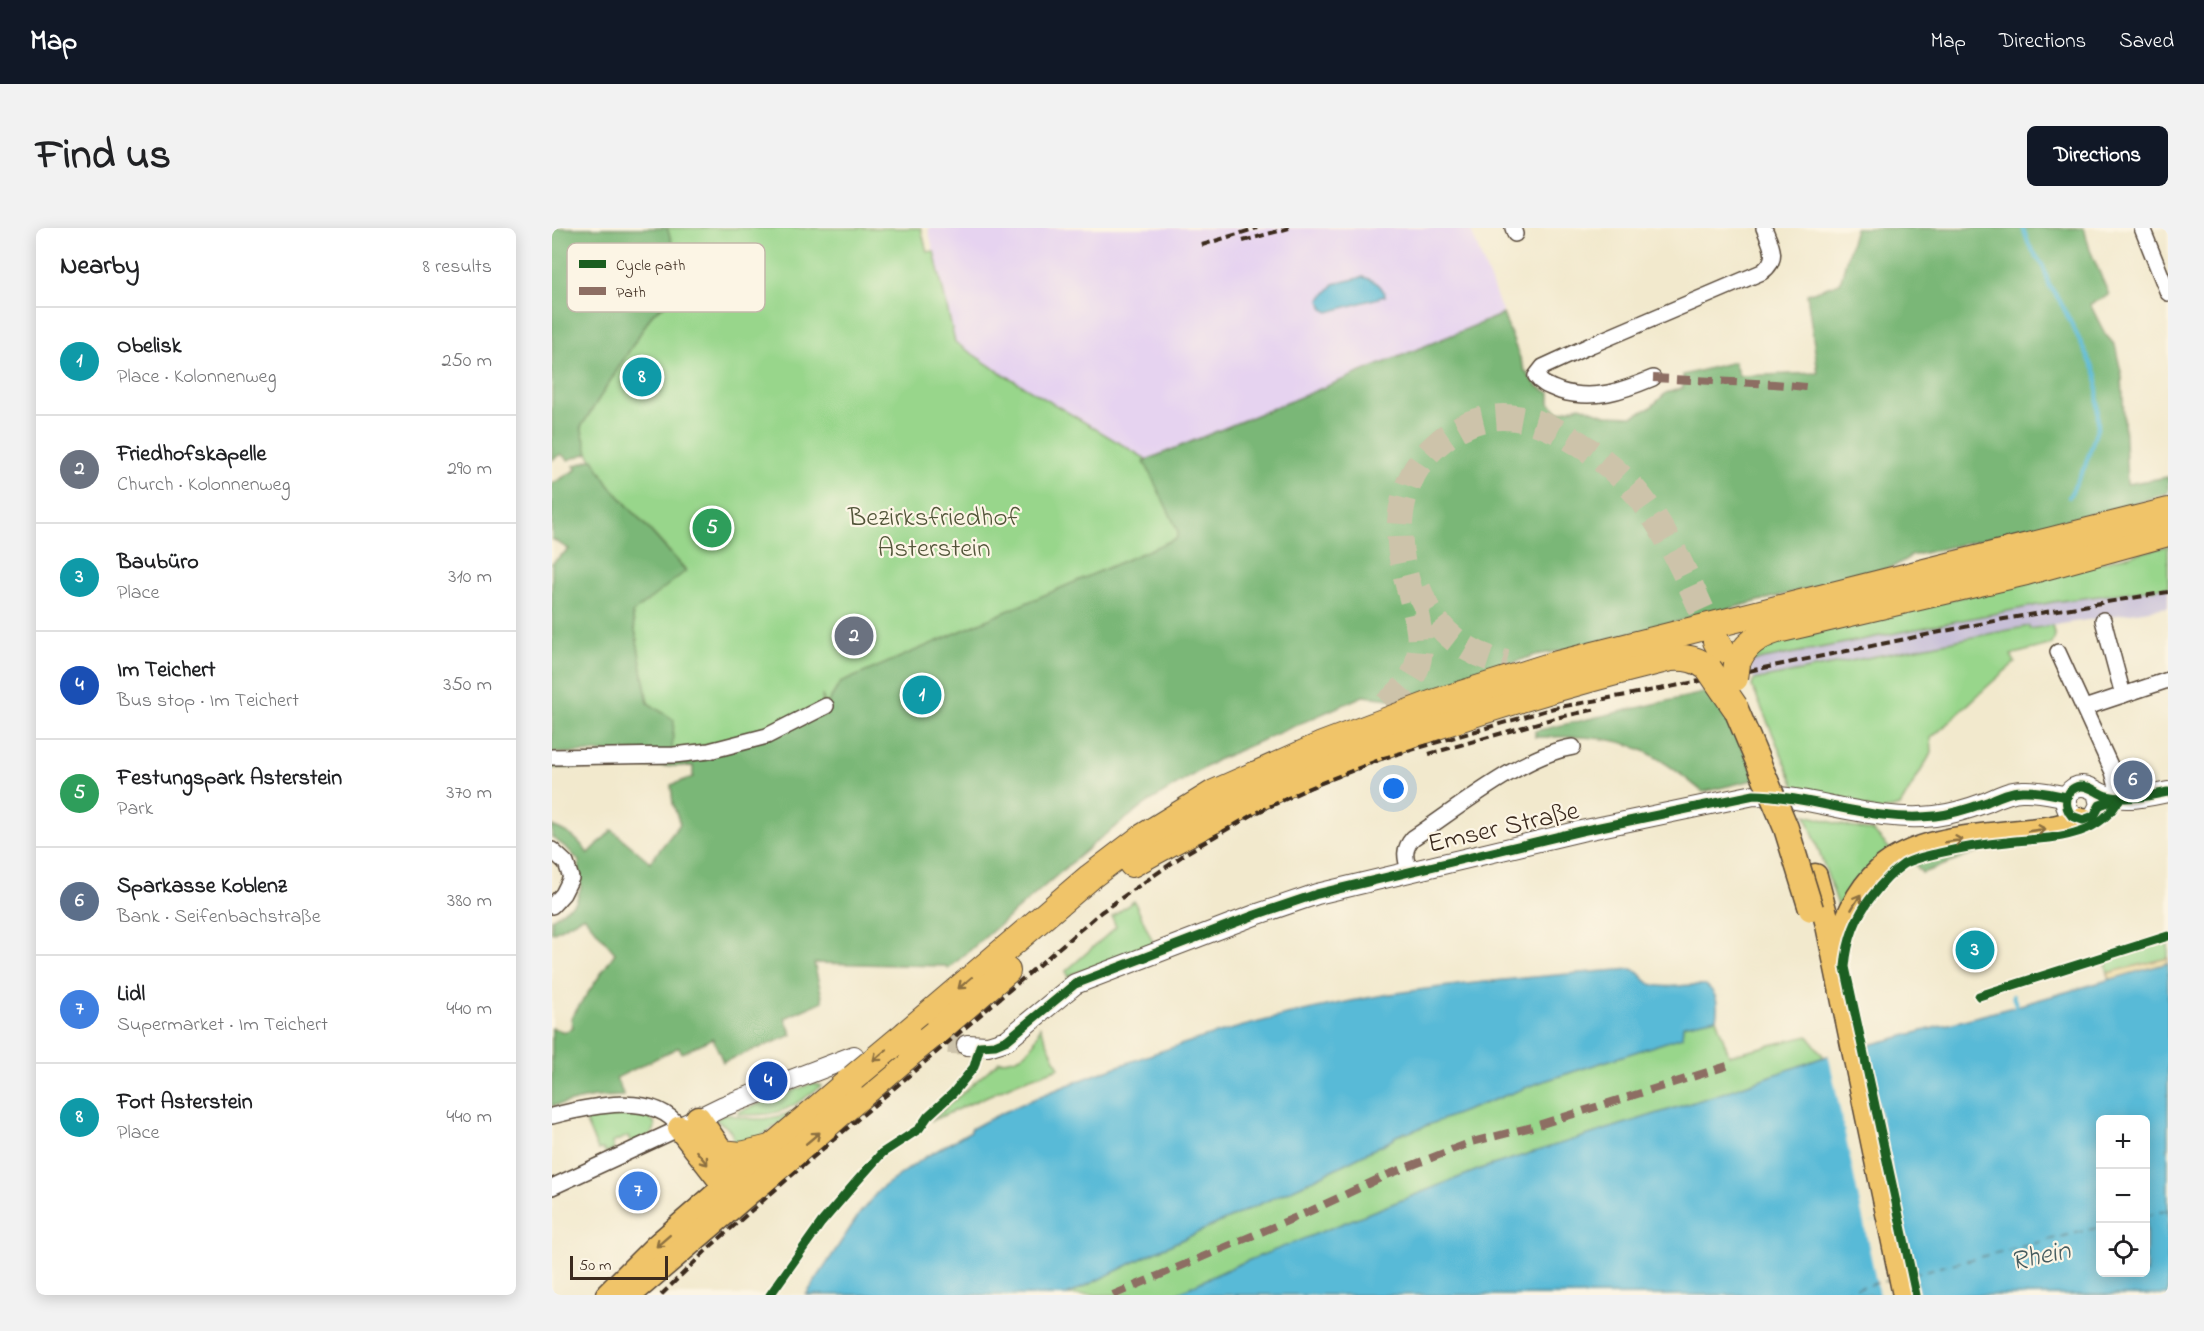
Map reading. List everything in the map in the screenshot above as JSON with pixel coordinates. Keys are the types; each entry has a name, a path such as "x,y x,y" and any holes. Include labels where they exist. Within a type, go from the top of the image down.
{"highway":[{"path":"736,1192 910,1042 1090,877 1150,832 1230,785 1322,745 1436,702 1553,665 2168,511"},
{"path":"736,1192 771,1148 854,1067 935,1033 1132,864 1181,826 1243,791 1341,748 1496,694 1601,662 2168,521"},
{"path":"1132,864 1216,818 1289,783 1436,726 1545,691 1671,658 1721,661 1742,651 1762,635 1777,630 2026,572 2168,533"},
{"path":"1721,661 1735,706"},
{"path":"1507,663 1553,665"},
{"path":"1322,745 1386,705"},
{"path":"722,1153 741,1155 771,1148"}],"main road":[{"path":"1721,661 1785,791 1823,903 1834,956 1837,999 1894,1295"},
{"path":"1735,706 1786,828 1837,999 1905,1295"},
{"path":"1834,956 1844,924 1857,900 1881,870 1907,854 1941,843 2054,828 2093,806"},
{"path":"689,1123 736,1192"},
{"path":"689,1123 722,1153 736,1192"},
{"path":"608,1295 657,1246 736,1192"},
{"path":"630,1295 736,1192"}],"street":[{"path":"1653,378 1619,392 1583,395 1548,386 1536,376 1543,368 1591,345 1762,272 1769,267 1773,259 1773,252 1764,228"},
{"path":"2142,228 2168,293"},
{"path":"2103,620 2122,695"},
{"path":"2058,652 2113,772 2120,798"},
{"path":"2084,708 2168,680"},
{"path":"552,757 709,751 767,736 826,706"},
{"path":"1409,871 1405,852 1413,838 1524,765 1561,749 1573,747"},
{"name":"Emser Straße","path":"967,1045 988,1046 1007,1040 1075,984 1307,898 1409,871 1671,811 1754,795 1780,796 1878,816 1902,818 1938,816 1974,807 2020,790 2067,797 2072,790 2082,786 2092,788 2093,806 2120,798 2137,798 2168,792"},
{"path":"2067,797 2069,812 2077,819 2093,806"},
{"path":"552,850 566,862 571,878 563,894 552,906"},
{"path":"552,1187 724,1106 854,1067"},
{"path":"552,1116 598,1105 618,1103 665,1113 689,1123"}],"shaded area":[{"path":"928,228 1470,228 1503,314 1148,460 995,369 955,342"},
{"path":"2168,587 2168,607 2030,629 2028,626 1754,680 1751,672 1752,662 2053,602"}],"green space":[{"path":"552,228 667,228 672,243 567,243 567,312 655,312 581,427 588,453 568,460 561,454 552,460"},
{"name":"Bezirksfriedhof Asterstein","path":"667,228 921,228 927,252 934,251 955,342 995,369 1148,460 1145,461 1178,531 1178,538 840,683 826,706 822,695 823,706 767,736 672,751 648,704 632,612 686,570 609,485 588,453 581,427 655,312 765,312 765,243 672,243"},
{"path":"1855,228 2084,228 2090,250 2109,295 2090,304 2105,334 2115,345 2122,376 2127,484 2168,477 2168,493 2129,505 1911,556 1893,567 1570,649 1536,655 1401,700 1363,696 1217,760 1147,803 1098,840 948,969 945,966 814,963 823,1001 785,1018 792,1035 723,1062 713,1038 682,1053 679,1047 616,1078 624,1096 594,1097 552,1106 552,1028 565,1032 573,1028 571,1018 615,953 584,916 552,933 552,919 576,902 581,887 579,861 552,837 552,826 573,837 588,854 612,830 650,862 680,824 673,804 671,785 693,777 693,766 552,768 552,761 697,757 826,706 840,683 1177,538 1178,531 1144,461 1503,314 1525,371 1537,386 1550,393 1550,404 1560,412 1580,406 1606,415 1632,416 1650,408 1666,393 1683,388 1683,375 1734,362 1739,376 1818,373 1807,294 1840,283"},
{"path":"593,459 609,485 686,571 632,613 648,703 674,720 672,751 552,753 552,563 569,549 552,539 552,484 577,469 574,466"},
{"path":"2168,546 2168,587 2053,602 1749,662 1770,644"},
{"path":"2052,625 2055,637 2052,644 2011,655 2015,663 1931,738 1932,752 1900,806 1881,811 1796,788 1752,686 1754,680 2029,626 2030,629"},
{"path":"1716,690 1757,779 1703,792 1674,769 1629,745 1603,739 1535,737 1535,731"},
{"path":"1806,815 1873,831 1891,850 1841,913"},
{"path":"1980,848 1979,852 1922,873 1915,864 1936,855"},
{"path":"1134,901 1155,946 1072,974 1068,978 1066,971 1116,927 1112,917"},
{"path":"2168,941 2168,958 2108,973 2105,959"},
{"path":"1716,1018 1729,1055 1808,1036 1824,1057 1723,1093 1483,1168 1237,1265 1173,1295 1067,1295 1304,1184 1405,1132 1541,1082 1682,1037 1683,1025"},
{"path":"1040,1027 1059,1068 1019,1082 931,1121 999,1061 1015,1059 1026,1052 1034,1042"},
{"path":"813,1083 821,1086 801,1101 783,1110 763,1115 738,1114 738,1112"},
{"path":"799,1109 754,1141 734,1149 730,1131 715,1120 725,1113 744,1118 762,1119 780,1116"},
{"path":"612,1111 649,1118 654,1122 654,1131 631,1143 628,1136 612,1143 614,1150 605,1153 603,1149 598,1150 584,1118"}],"sand":[{"path":"2168,958 2168,963 2110,980 2108,973"}],"water":[{"path":"1363,277 1377,284 1385,296 1329,312 1323,309 1320,300 1334,284"},
{"name":"Rhein","path":"2168,963 2168,1295 1173,1295 1237,1265 1483,1168 1723,1093 1824,1057"},
{"path":"1632,969 1648,983 1657,986 1706,985 1713,992 1716,1000 1716,1018 1683,1025 1682,1037 1541,1082 1405,1132 1304,1184 1067,1295 806,1295 860,1213 879,1190 924,1158 971,1129 1005,1111 1059,1089 1179,1045 1247,1025 1315,1009 1384,995 1446,986"}],"pier":[{"path":"1865,1043 1902,1215 1868,1223 1902,1216 1919,1295 1879,1295 1828,1053"}],"waterway":[{"path":"2023,228 2029,245 2043,266 2049,285 2060,301 2097,375 2098,426 2085,466 2069,497"},
{"path":"2013,996 2018,1010"}],"ferry route":[{"path":"2150,1215 2168,1210"},
{"path":"1912,1274 2096,1228"},
{"path":"1829,1295 1890,1280"}],"tunnel":[{"path":"1386,705 1412,677 1419,655 1417,619 1401,557 1400,522 1407,489 1413,474 1434,447 1453,432 1473,422 1492,418 1532,421 1551,428 1590,451 1625,480 1643,501 1664,534 1716,641"},
{"path":"1418,588 1432,616 1452,638 1477,654 1507,663"},
{"path":"918,1042 967,1045"}],"railway":[{"path":"1202,245 1257,228"},
{"path":"1243,241 1289,228"},
{"path":"661,1295 712,1245 791,1176 1101,912 1188,852 1252,815 1309,788 1384,758 1554,708 1665,688 2004,619 2168,592"},
{"path":"1429,754 1555,718 1597,709"}],"marked path":[{"path":"1653,378 1806,387"},
{"path":"1113,1295 1306,1213 1387,1175 1472,1142 1532,1127 1727,1066"}],"cycle path":[{"path":"2120,798 2100,805 2094,816 2083,820 2072,816 2067,808 2069,794 2080,786 2106,796 2122,798 2168,792"},
{"path":"770,1295 821,1223 882,1153 919,1129 928,1116 953,1093 974,1067 980,1046 995,1045 1007,1040 1075,984 1255,915 1317,894 1581,831 1754,795 1777,796 1867,813 1912,817 1955,812 2018,791 2067,797"},
{"path":"1916,1295 1845,967 1853,930 1861,912 1875,892 1899,867 1908,862 1973,846 2055,837 2085,830 2110,812 2120,798"},
{"path":"1979,996 2168,936"}],"place":[{"name":"Fort Asterstein","path":"642,377"},
{"name":"Festungspark Asterstein","path":"712,528"},
{"name":"Friedhofskapelle","path":"854,636"},
{"name":"Obelisk","path":"922,695"},
{"name":"Sparkasse Koblenz","path":"2133,780"},
{"name":"Baubüro","path":"1975,950"},
{"name":"Im Teichert","path":"768,1081"},
{"name":"Lidl","path":"638,1191"}]}
